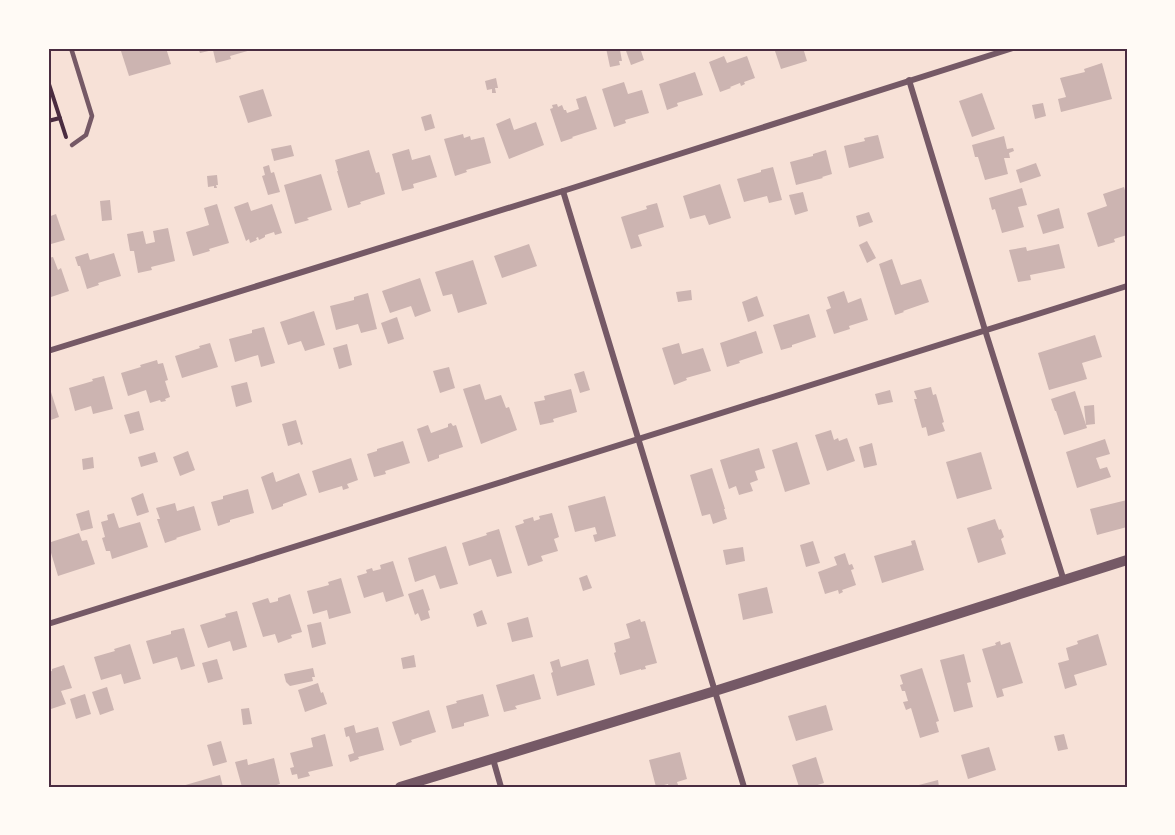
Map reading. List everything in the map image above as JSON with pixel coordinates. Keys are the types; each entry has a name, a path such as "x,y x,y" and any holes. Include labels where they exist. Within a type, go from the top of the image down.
{"street":[{"path":"48,351 1013,48"},
{"path":"909,80 1064,581"},
{"path":"563,191 744,787"},
{"path":"48,624 1127,286"},
{"path":"400,787 715,691 1127,560"},
{"path":"493,759 501,787"}],"lane":[{"path":"70,146 86,135 92,116 71,48"}],"path":[{"path":"48,81 70,146"},
{"path":"48,122 60,118"}],"building":[{"path":"120,48 166,48 171,64 129,76"},
{"path":"198,48 251,48 251,50 216,63 213,50 200,53"},
{"path":"606,48 620,50 622,61 619,61 620,65 610,67"},
{"path":"625,48 640,48 644,60 631,65"},
{"path":"774,48 803,48 807,61 781,69"},
{"path":"724,56 727,63 747,56 755,78 744,82 745,84 741,86 740,83 720,92 709,62"},
{"path":"1102,63 1112,99 1061,112 1058,99 1066,97 1060,78 1085,72 1084,69"},
{"path":"695,72 703,95 677,103 678,106 667,110 659,84"},
{"path":"496,78 498,88 495,88 496,93 492,93 492,89 487,90 485,81"},
{"path":"624,82 628,94 642,90 649,113 625,120 626,123 614,127 602,89"},
{"path":"263,89 272,116 248,123 239,96"},
{"path":"982,93 995,129 972,137 959,101"},
{"path":"586,96 597,129 561,142 550,109 553,108 552,105 557,104 558,107 562,105 567,113 579,109 576,99"},
{"path":"1043,103 1046,116 1035,119 1032,105"},
{"path":"431,114 435,128 425,131 421,117"},
{"path":"510,118 514,130 536,122 544,145 509,159 496,124"},
{"path":"463,134 464,138 470,136 471,140 484,137 491,163 466,170 467,172 455,176 444,139"},
{"path":"878,135 884,158 849,168 844,146"},
{"path":"1004,136 1007,149 1013,148 1014,151 1009,153 1010,158 1004,158 1008,174 985,180 972,145"},
{"path":"291,145 294,156 274,161 271,149"},
{"path":"409,149 412,160 430,155 437,177 413,184 414,188 402,191 392,154"},
{"path":"369,150 376,173 379,172 385,194 348,208 335,160"},
{"path":"826,150 832,174 796,185 790,162"},
{"path":"1036,163 1041,176 1020,183 1016,170"},
{"path":"269,165 271,173 274,172 280,192 268,195 262,176 265,175 263,167"},
{"path":"773,167 782,200 769,203 767,196 744,202 737,179"},
{"path":"321,174 332,210 295,224 284,185"},
{"path":"217,175 217,188 208,187 207,176"},
{"path":"720,184 731,218 709,225 705,215 690,219 683,196"},
{"path":"1124,187 1127,197 1127,227 1125,227 1127,235 1114,239 1115,242 1098,247 1087,213 1107,206 1103,194"},
{"path":"1022,188 1027,205 1018,207 1024,227 1002,233 989,198"},
{"path":"803,192 808,211 795,215 789,195"},
{"path":"110,200 112,220 102,221 100,201"},
{"path":"248,202 251,211 272,204 282,233 275,235 274,232 259,240 258,237 250,243 249,239 246,241 234,207"},
{"path":"657,203 664,227 638,235 642,246 631,249 621,217 647,209 646,206"},
{"path":"217,204 229,243 193,256 186,232 209,225 204,208"},
{"path":"1059,208 1064,228 1043,234 1037,215"},
{"path":"869,212 873,222 859,227 856,216"},
{"path":"56,214 65,240 51,244 48,235 48,217"},
{"path":"168,228 175,261 138,273 134,251 130,251 127,234 143,231 146,244 155,242 153,231"},
{"path":"867,241 876,258 867,263 859,245"},
{"path":"529,244 537,266 502,278 494,256"},
{"path":"1059,244 1065,268 1030,275 1031,280 1018,282 1009,250 1026,247 1027,251"},
{"path":"88,253 90,260 114,253 121,276 87,289 75,257"},
{"path":"53,257 58,270 61,268 69,291 48,298 48,258"},
{"path":"892,259 901,285 921,279 929,302 895,315 879,264"},
{"path":"473,260 487,304 458,313 452,294 443,296 435,272"},
{"path":"420,278 431,311 415,317 411,306 390,313 382,291"},
{"path":"691,290 692,300 678,302 676,292"},
{"path":"844,291 848,303 861,298 868,320 834,334 826,310 831,308 827,297"},
{"path":"368,293 377,329 361,333 358,324 336,330 330,306 354,300 354,297"},
{"path":"757,296 764,316 748,322 742,302"},
{"path":"314,311 325,345 305,351 301,341 288,345 280,322"},
{"path":"809,314 816,337 781,350 773,325"},
{"path":"397,317 404,339 388,344 381,323"},
{"path":"264,327 275,363 261,367 258,355 235,362 229,339"},
{"path":"756,331 763,353 727,367 720,343"},
{"path":"1095,335 1102,357 1082,363 1087,379 1049,390 1038,353"},
{"path":"210,343 218,367 182,378 175,356"},
{"path":"679,343 682,354 703,348 711,371 686,378 687,380 674,385 662,348"},
{"path":"347,344 352,365 339,369 333,348"},
{"path":"157,360 158,364 163,363 170,397 165,399 166,401 150,403 146,390 128,396 121,373"},
{"path":"449,367 455,388 440,393 433,371"},
{"path":"584,371 590,390 580,393 574,374"},
{"path":"104,376 113,409 93,414 91,406 75,411 69,388"},
{"path":"247,382 252,402 236,407 231,386"},
{"path":"480,384 485,400 501,395 506,408 509,407 517,430 481,444 463,389"},
{"path":"931,387 933,395 936,394 945,431 928,436 926,427 922,428 914,391"},
{"path":"571,389 577,412 553,419 554,422 540,425 534,402 545,400 544,396"},
{"path":"890,390 893,402 878,405 875,394"},
{"path":"1075,391 1087,428 1064,435 1051,399"},
{"path":"51,392 59,417 48,421 48,393"},
{"path":"1094,405 1095,424 1086,425 1084,406"},
{"path":"139,411 144,430 130,434 124,415"},
{"path":"296,420 303,444 301,445 300,442 288,446 282,424"},
{"path":"451,423 453,426 456,425 463,447 439,455 439,458 428,462 417,429 428,425 431,433 448,427"},
{"path":"831,430 834,440 847,438 855,461 827,471 815,435"},
{"path":"1105,439 1110,454 1096,458 1100,469 1107,467 1111,477 1077,488 1066,452"},
{"path":"403,441 410,463 374,477 367,454"},
{"path":"797,442 810,484 785,492 772,450"},
{"path":"872,443 877,465 864,468 859,447"},
{"path":"759,448 765,468 755,471 758,480 750,483 753,491 739,495 736,486 729,489 720,460"},
{"path":"188,451 195,470 180,476 173,457"},
{"path":"155,452 158,462 141,467 138,457"},
{"path":"981,452 992,489 957,499 946,462"},
{"path":"93,457 94,468 83,470 82,459"},
{"path":"351,458 358,480 347,484 349,488 343,490 342,486 319,493 312,471"},
{"path":"712,468 727,519 713,524 710,514 702,516 690,475"},
{"path":"273,472 276,482 299,473 307,495 272,510 261,477"},
{"path":"248,489 254,513 218,526 211,502"},
{"path":"143,493 149,512 137,516 131,498"},
{"path":"605,496 616,536 595,542 593,535 597,534 595,527 575,532 568,506"},
{"path":"1127,500 1127,527 1097,535 1090,509"},
{"path":"175,503 177,511 194,506 201,530 165,543 156,508"},
{"path":"89,510 93,528 81,531 76,514"},
{"path":"114,513 119,528 140,522 148,547 112,559 110,551 106,551 102,538 105,537 101,522 108,520 107,515"},
{"path":"552,513 559,537 554,539 558,551 541,556 543,561 528,566 515,526 524,523 523,520 533,517 534,521 540,519 539,516"},
{"path":"995,519 1004,537 1001,539 1006,554 978,563 967,528"},
{"path":"499,529 512,573 497,577 491,559 469,566 462,543"},
{"path":"79,533 82,541 87,540 95,564 58,576 48,543"},
{"path":"915,540 924,570 882,583 874,556 912,545 911,541"},
{"path":"813,541 820,563 806,567 800,545"},
{"path":"446,546 458,584 440,589 435,575 415,582 408,558"},
{"path":"743,547 745,561 726,565 723,550"},
{"path":"845,553 849,565 852,564 854,569 851,570 856,585 842,590 843,592 839,594 838,590 825,594 818,572 837,565 834,557"},
{"path":"393,561 404,596 386,602 383,592 364,598 357,576 367,573 366,570 372,568 373,571 381,569 380,565"},
{"path":"587,575 592,588 583,591 579,578"},
{"path":"341,578 351,613 329,619 327,610 313,614 307,591 329,585 328,582"},
{"path":"767,587 773,613 743,620 738,594"},
{"path":"423,589 430,610 428,611 430,618 421,621 418,613 415,615 408,594"},
{"path":"290,594 302,632 291,635 292,638 278,643 275,634 263,637 252,603 268,598 270,603"},
{"path":"482,610 487,624 477,627 473,614"},
{"path":"237,611 247,647 233,651 230,641 208,648 200,625"},
{"path":"528,617 533,637 512,642 507,623"},
{"path":"640,619 641,622 645,621 657,663 645,666 646,669 620,675 614,653 616,652 614,643 630,638 626,624"},
{"path":"321,622 326,644 312,648 307,625"},
{"path":"184,628 195,666 181,670 177,657 153,664 146,641"},
{"path":"1098,634 1107,665 1074,675 1077,685 1065,689 1058,663 1069,660 1066,648 1078,644 1077,641"},
{"path":"1000,641 1001,645 1010,642 1023,683 1002,689 1004,696 997,698 982,649 996,645 995,643"},
{"path":"130,644 141,679 124,684 121,674 101,680 94,657"},
{"path":"964,654 971,682 967,683 973,707 954,712 940,660"},
{"path":"414,655 416,667 403,669 401,658"},
{"path":"217,659 223,679 208,683 202,663"},
{"path":"559,659 561,667 588,659 595,685 557,696 550,662"},
{"path":"64,665 72,688 61,691 66,704 48,710 48,672"},
{"path":"313,668 315,677 312,677 313,681 290,686 286,682 284,674"},
{"path":"922,668 939,721 936,722 939,732 920,738 911,708 906,710 903,702 908,701 900,685 903,684 900,675"},
{"path":"534,674 541,699 515,706 517,709 504,712 496,685"},
{"path":"318,683 327,704 305,712 298,690"},
{"path":"107,687 114,710 100,715 92,692"},
{"path":"85,694 91,714 76,719 70,699"},
{"path":"483,694 489,716 452,729 446,706"},
{"path":"826,705 833,730 796,741 788,716"},
{"path":"249,708 252,724 243,725 241,709"},
{"path":"429,710 436,732 400,746 392,722"},
{"path":"354,725 356,733 378,727 384,750 358,757 359,759 350,762 348,755 354,753 344,728"},
{"path":"325,734 333,766 308,772 310,776 298,779 297,774 292,775 290,768 294,767 290,753 313,747 311,738"},
{"path":"1064,734 1068,749 1058,751 1054,736"},
{"path":"221,741 227,762 213,766 207,745"},
{"path":"989,747 996,770 968,779 961,755"},
{"path":"680,752 687,779 677,782 678,785 669,787 668,784 656,787 649,760"},
{"path":"816,757 824,783 811,787 799,787 792,765"},
{"path":"274,758 280,784 270,787 242,787 235,762 247,759 248,765"},
{"path":"220,775 223,787 182,787 182,786"},
{"path":"938,780 939,787 915,787 915,786"}]}
